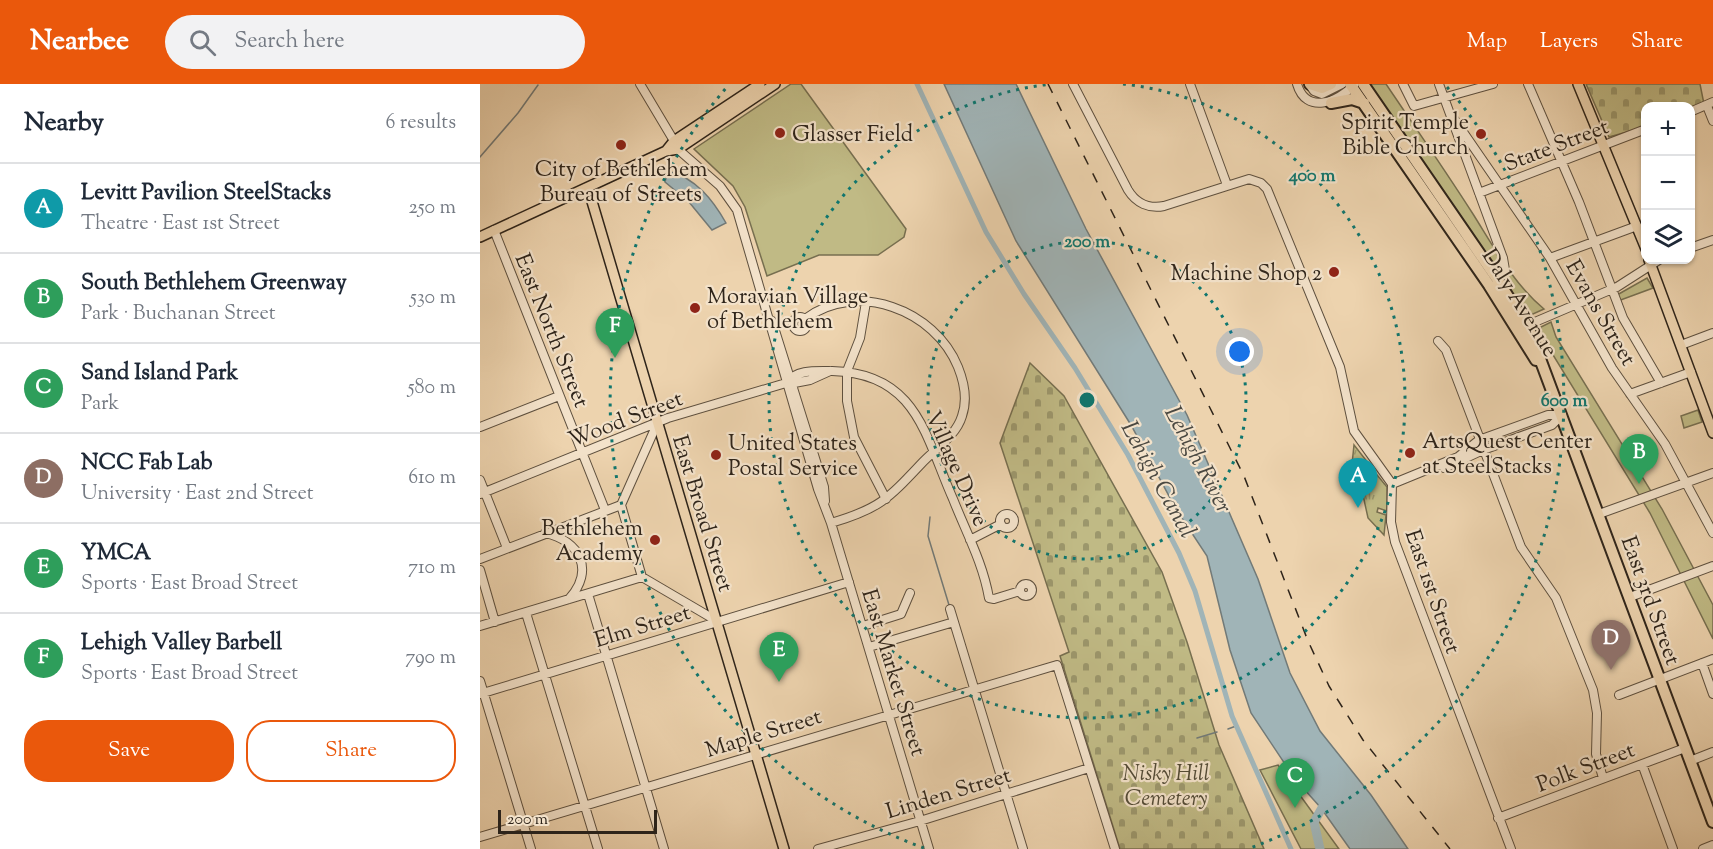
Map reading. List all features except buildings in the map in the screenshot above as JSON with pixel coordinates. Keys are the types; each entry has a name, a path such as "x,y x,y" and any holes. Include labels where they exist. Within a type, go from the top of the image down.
{"highway":[{"path":"1309,84 1322,88 1331,84"},
{"name":"Daly Avenue","path":"1353,85 1364,104 1523,327"},
{"name":"Daly Avenue","path":"1353,85 1497,279 1523,327 1553,392"},
{"path":"1330,103 1352,99 1364,104"},
{"name":"East 3rd Street","path":"1553,392 1713,822"}],"main road":[{"path":"676,145 760,84"},
{"path":"480,237 666,151 742,108 774,84"},
{"path":"1578,84 1641,236"},
{"name":"East Broad Street","path":"588,188 784,849"},
{"path":"1654,264 1713,433"}],"street":[{"name":"East Market Street","path":"640,84 676,145 720,186 737,210 769,315 777,331 818,489 831,522 929,849"},
{"path":"1073,84 1128,190 1137,201 1146,206 1161,207 1227,185 1255,179 1267,189 1340,367 1354,431 1393,486"},
{"path":"1190,84 1227,185"},
{"path":"1297,84 1300,92 1308,100 1319,104 1330,103 1353,85"},
{"path":"1309,84 1314,91 1322,94 1353,85"},
{"path":"1403,84 1414,106 1493,84"},
{"path":"1439,84 1505,265 1503,274 1497,279"},
{"path":"1528,84 1635,342 1661,383"},
{"path":"1695,110 1710,104 1713,121"},
{"name":"Evans Street","path":"1450,113 1550,258 1630,394 1665,444 1713,533"},
{"name":"State Street","path":"1479,192 1641,131"},
{"path":"1550,258 1637,226"},
{"name":"East North Street","path":"494,230 605,510"},
{"path":"1695,246 1713,240"},
{"path":"1523,327 1612,290 1649,264"},
{"path":"866,302 860,338 847,370 851,427 886,499"},
{"path":"805,319 830,306 866,302 896,307 919,319 941,338 956,361 965,390 965,406 956,429 907,482 872,510 831,522"},
{"path":"1681,345 1713,333"},
{"path":"1438,341 1446,350 1521,547 1556,598 1593,690 1597,713 1596,754 1603,778"},
{"name":"Village Drive","path":"790,382 819,369 847,370 861,373 885,385 906,402 921,419 970,540 989,598 994,599 1020,591"},
{"path":"1630,394 1691,372"},
{"name":"Wood Street","path":"482,493 657,424 790,382"},
{"path":"480,427 559,396"},
{"path":"1393,486 1458,457 1479,440 1548,415 1562,415"},
{"path":"1393,486 1552,425 1562,415"},
{"path":"657,424 621,505 642,577 701,614 717,621"},
{"path":"1599,514 1713,473"},
{"path":"480,480 482,493 507,548"},
{"name":"East 1st Street","path":"1393,486 1391,522 1395,542 1511,849"},
{"path":"480,559 621,505"},
{"path":"970,540 1001,524"},
{"path":"545,533 570,543 580,559 580,580 568,600"},
{"path":"1630,597 1713,566"},
{"path":"480,570 495,622"},
{"path":"480,626 642,577"},
{"name":"Elm Street","path":"482,693 849,582"},
{"path":"863,626 900,614 908,602 910,593"},
{"path":"588,594 664,849"},
{"path":"950,609 1023,849"},
{"path":"526,613 598,849"},
{"path":"869,648 954,622"},
{"path":"1619,695 1713,659"},
{"path":"1702,663 1713,694"},
{"name":"Maple Street","path":"480,837 1057,665 1089,768"},
{"path":"480,681 531,849"},
{"name":"Polk Street","path":"1498,818 1685,748"},
{"path":"1690,761 1713,752"},
{"path":"1642,764 1673,849"},
{"path":"1089,768 1115,849"},
{"name":"Linden Street","path":"818,849 1089,768"},
{"path":"1702,849 1713,845"}],"green space":[{"name":"Glasser Field","path":"791,84 801,84 906,229 904,237 878,255 819,255 767,276 745,207 733,186 694,149"},
{"path":"1367,84 1386,84 1452,181 1505,265 1544,309 1533,314 1522,310"},
{"path":"1586,84 1700,84 1704,104 1695,108 1695,102 1641,102 1641,128 1609,137"},
{"path":"1647,278 1653,288 1618,301 1617,295"},
{"path":"1551,322 1556,337 1662,509 1713,605 1713,639 1650,513 1542,337 1541,327"},
{"name":"Nisky Hill Cemetery","path":"1030,363 1064,396 1162,572 1187,642 1219,745 1264,849 1120,849 1060,656 1069,652 1000,443"},
{"path":"1698,410 1702,422 1684,428 1681,416"},
{"path":"1354,445 1369,464 1365,473 1367,476 1373,470 1387,487 1387,511 1378,508 1377,512 1386,515 1384,535 1368,518 1363,495 1351,474"},
{"path":"1278,765 1339,849 1301,849 1260,770"}],"water":[{"name":"Lehigh River","path":"944,84 1016,84 1086,229 1187,415 1258,579 1290,673 1320,731 1371,795 1408,849 1350,849 1321,808 1295,779 1251,713 1230,650 1207,556 1176,509 1131,425 1016,241"},
{"path":"668,171 687,179 703,191 726,223 712,230 689,202 665,182"}],"waterway":[{"name":"Lehigh Canal","path":"917,84 986,232 1024,294 1075,368 1128,455 1179,553 1195,591 1232,716 1291,849"},
{"path":"480,157 518,113 538,85"},
{"path":"930,517 928,536 949,605"},
{"path":"1228,729 1236,726"},
{"path":"1197,738 1217,732"},
{"path":"1320,849 1314,822 1327,799"}],"railway":[{"path":"1048,84 1244,476 1308,641 1329,686 1363,740 1450,849"}],"place":[{"name":"Glasser Field","path":"780,133"},
{"name":"Spirit Temple Bible Church","path":"1481,134"},
{"name":"City of Bethlehem Bureau of Streets","path":"621,145"},
{"name":"Machine Shop 2","path":"1334,272"},
{"name":"Moravian Village of Bethlehem","path":"695,308"},
{"name":"Lehigh Valley Barbell","path":"615,358"},
{"name":"ArtsQuest Center at SteelStacks","path":"1410,453"},
{"name":"United States Postal Service","path":"716,455"},
{"name":"South Bethlehem Greenway","path":"1639,484"},
{"name":"Levitt Pavilion SteelStacks","path":"1358,508"},
{"name":"Bethlehem Academy","path":"655,540"},
{"name":"NCC Fab Lab","path":"1611,670"},
{"name":"YMCA","path":"779,682"},
{"name":"Sand Island Park","path":"1295,808"}]}
